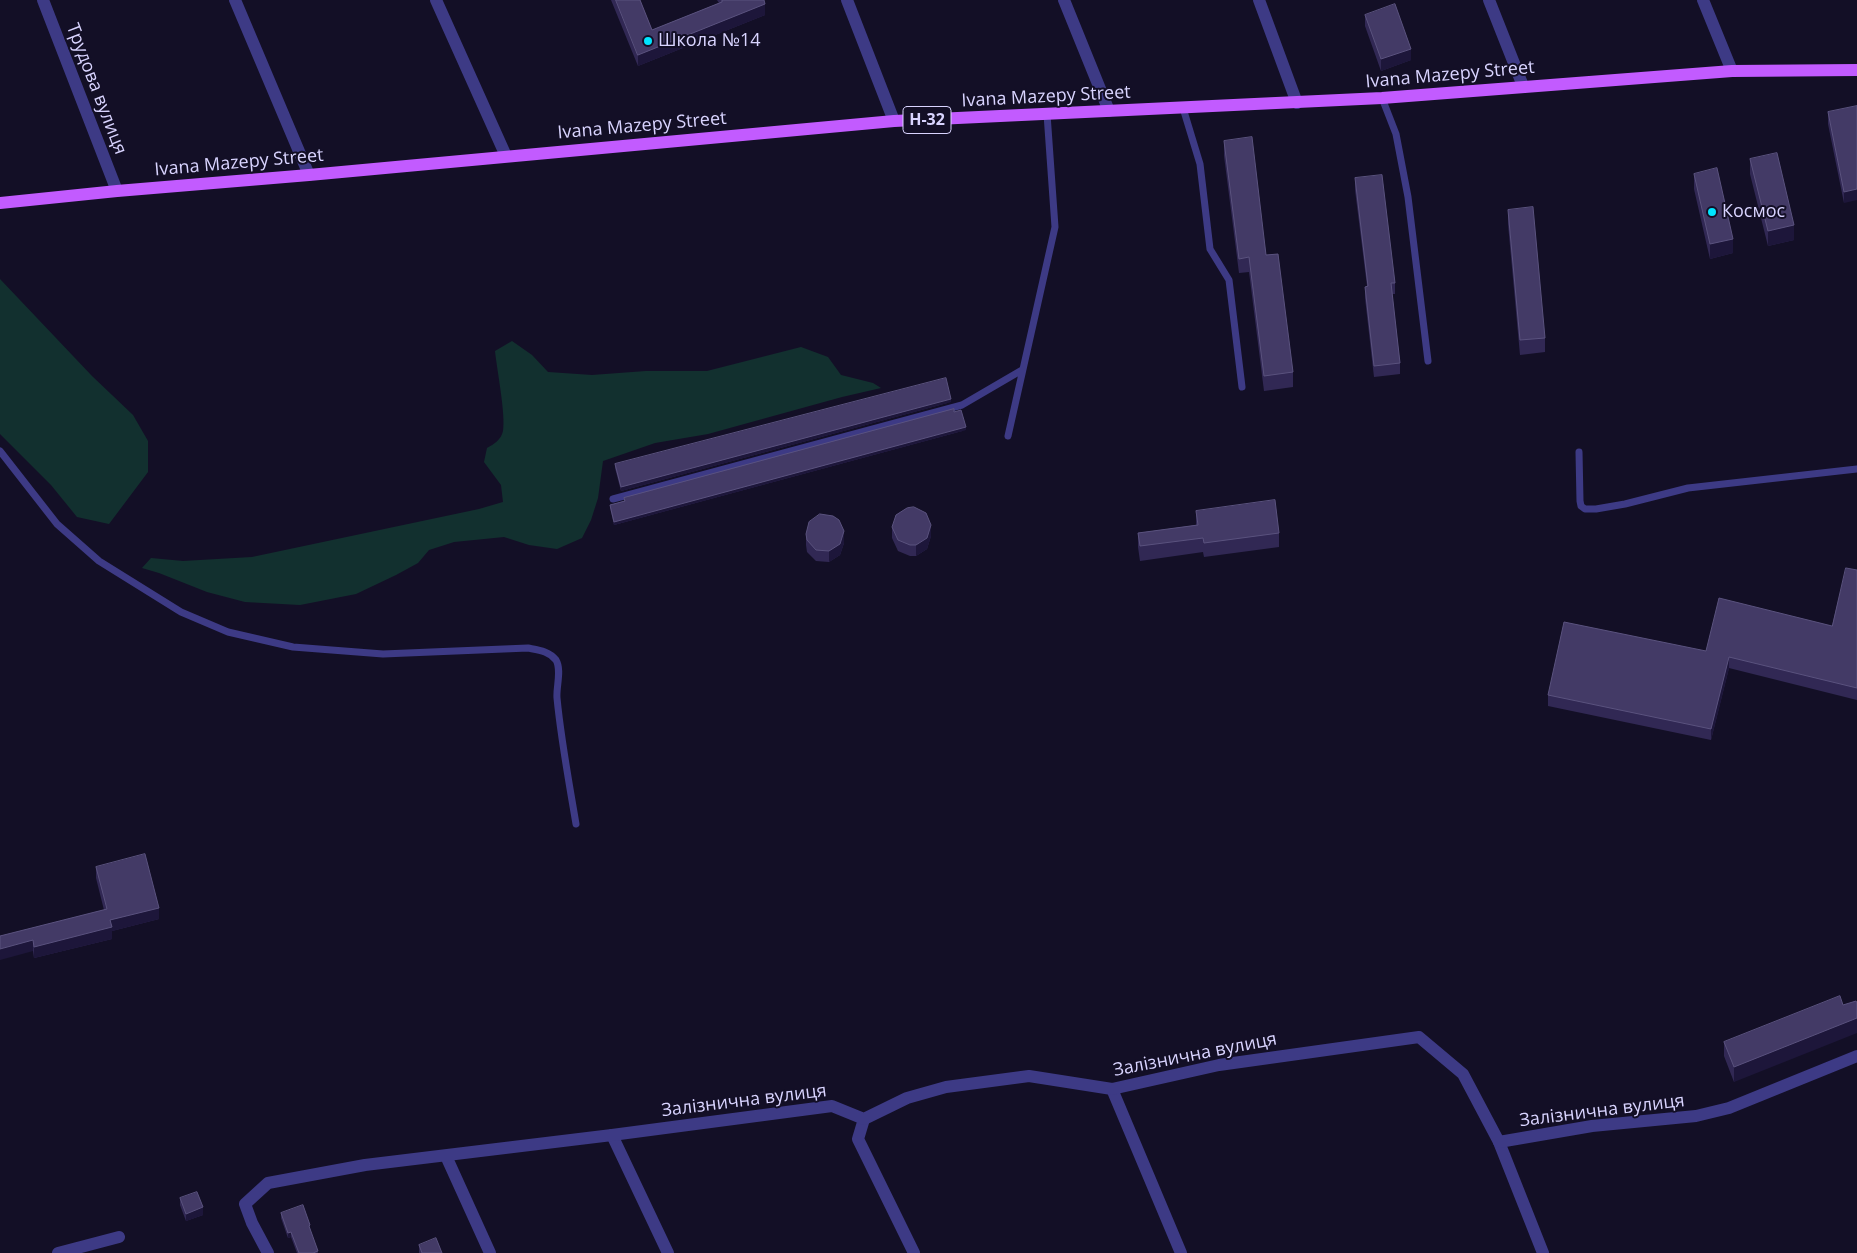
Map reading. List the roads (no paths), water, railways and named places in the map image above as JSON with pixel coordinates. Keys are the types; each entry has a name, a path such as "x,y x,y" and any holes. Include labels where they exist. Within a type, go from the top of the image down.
{"main road":[{"name":"Ivana Mazepy Street","path":"0,203 894,121 1382,98 1732,71 1857,70"}],"street":[{"name":"Трудова вулиця","path":"43,0 117,191"},
{"path":"235,0 309,175"},
{"path":"436,0 506,156"},
{"path":"848,0 894,121"},
{"path":"1064,0 1109,111"},
{"path":"1259,0 1297,103"},
{"path":"1489,0 1523,86"},
{"path":"1703,0 1732,71"},
{"name":"Залізнична вулиця","path":"268,1253 252,1223 245,1204 268,1184 365,1164 446,1156 832,1106 864,1119 907,1098 946,1087 1029,1076 1112,1089 1219,1065 1419,1037 1462,1074 1499,1142 1592,1126 1696,1116 1729,1108 1857,1056"},
{"path":"1112,1089 1181,1253"},
{"path":"864,1119 858,1139 914,1253"},
{"path":"612,1135 668,1253"},
{"path":"1499,1142 1543,1253"},
{"path":"446,1156 490,1253"},
{"path":"58,1253 119,1237"}],"lane":[{"path":"1382,98 1396,134 1408,198 1428,360"},
{"path":"1183,108 1200,164 1210,249 1230,280 1242,387"},
{"path":"1008,436 1054,227 1046,114"},
{"path":"613,499 962,405 1022,370"},
{"path":"0,451 57,524 100,561 181,612 228,632 293,647 383,654 528,648 547,652 556,661 558,673 556,691 560,725 576,824"},
{"path":"1579,452 1580,501 1585,509 1625,504 1688,488 1857,469"}],"place":[{"name":"Школа №14","path":"648,41"},
{"name":"Космос","path":"1712,212"}]}
